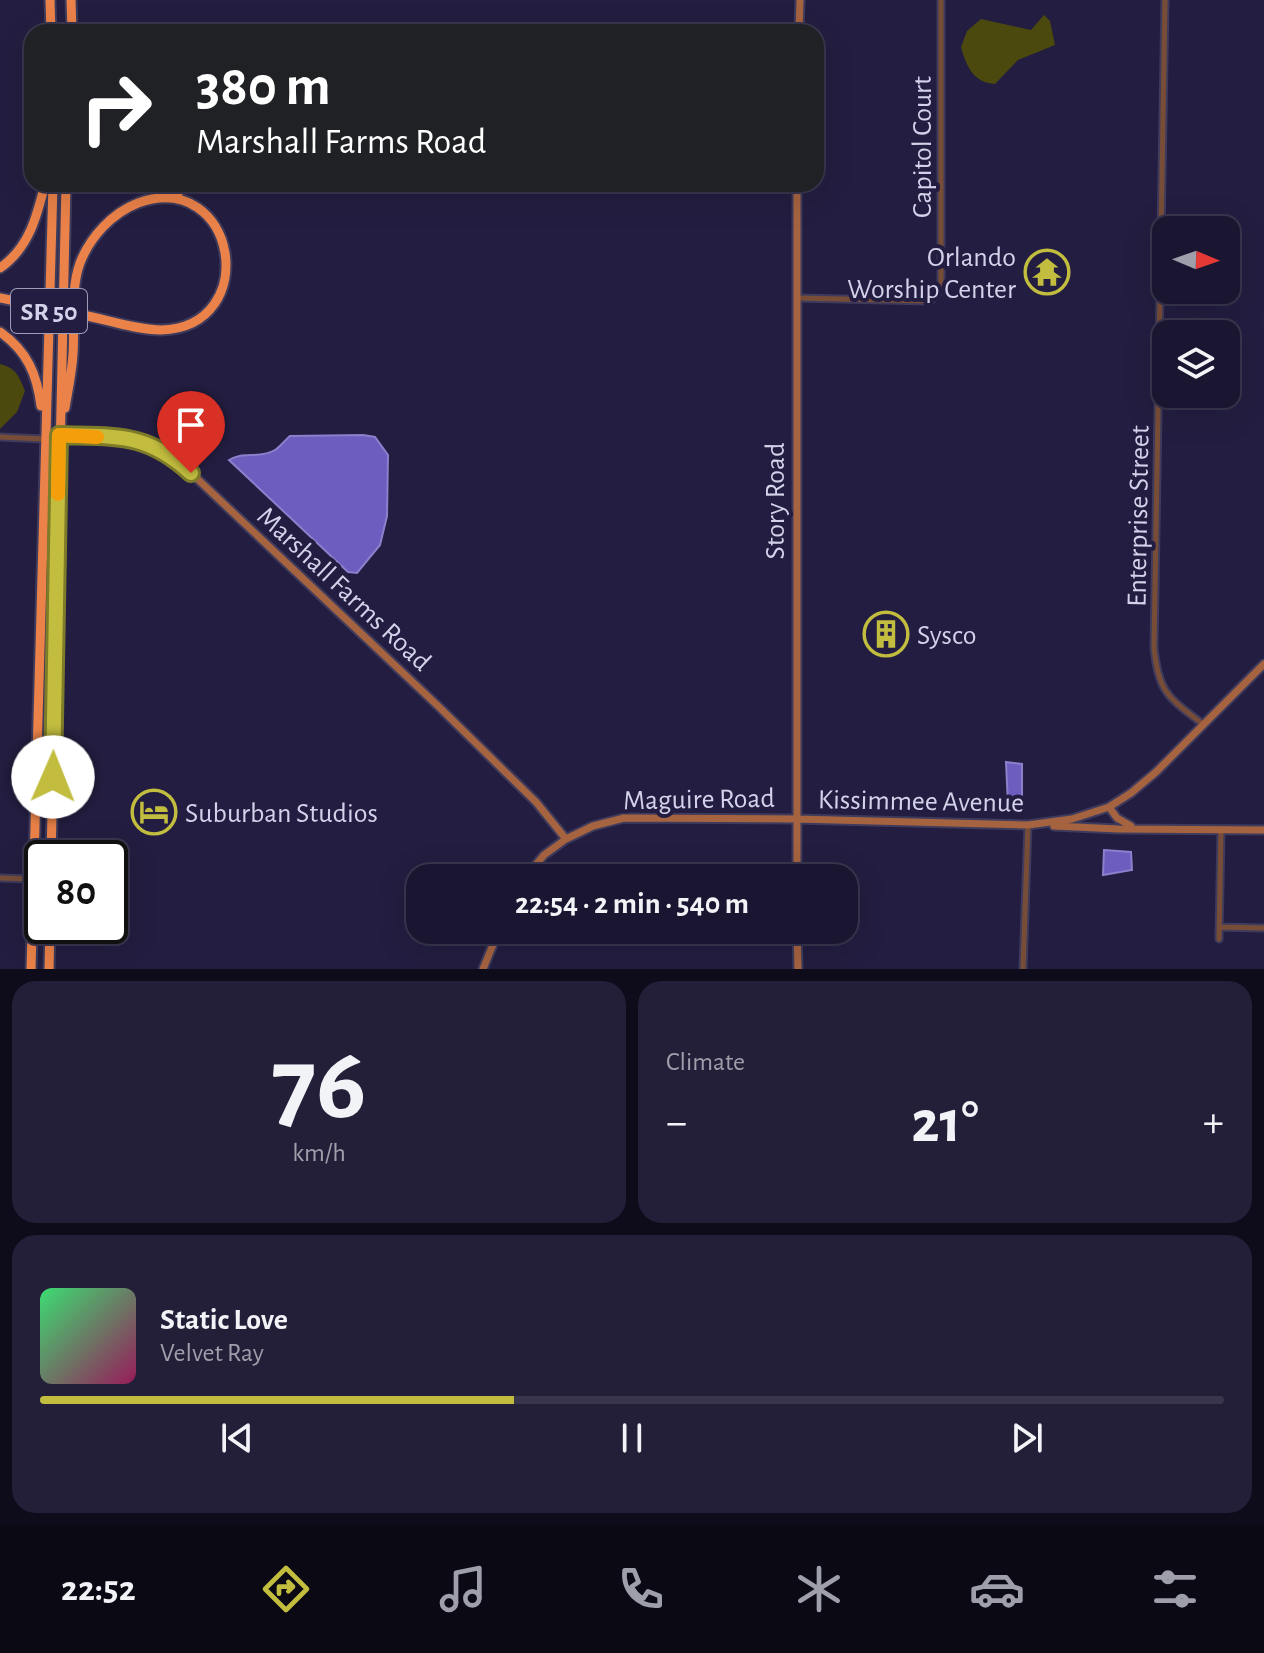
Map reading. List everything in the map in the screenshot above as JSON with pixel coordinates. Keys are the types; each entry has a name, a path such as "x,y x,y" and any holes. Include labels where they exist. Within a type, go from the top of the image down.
{"highway":[{"path":"50,0 50,24"},
{"path":"70,0 71,24"},
{"path":"0,268 14,256 31,231 43,192"},
{"name":"SR 50","path":"34,840 53,192"},
{"name":"SR 50","path":"51,840 66,192"},
{"path":"83,317 147,334 170,335 192,328 216,311 231,280 231,247 224,229 213,214 191,198 169,192"},
{"path":"0,300 34,307 83,317 158,330 176,328 211,308 224,284 227,255 217,229 204,214 188,203 159,198 146,200 122,211 96,236 77,273 71,375 59,435"},
{"path":"0,332 23,352 32,369 40,393 44,437"},
{"path":"35,806 52,806"},
{"name":"SR 50","path":"31,969 32,944"},
{"path":"49,969 50,944"}],"street":[{"path":"799,24 800,0"},
{"name":"Capitol Court","path":"797,298 930,301 941,290 941,0"},
{"name":"Enterprise Street","path":"1165,0 1154,647 1156,675 1166,693 1204,725"},
{"name":"Story Road","path":"797,192 797,864"},
{"name":"Marshall Farms Road","path":"59,435 131,439 153,445 172,455 437,705 536,802 566,839"},
{"path":"0,437 44,437"},
{"name":"Kissimmee Avenue","path":"1045,825 1096,812 1131,793 1264,664"},
{"path":"1109,807 1127,825 1141,829"},
{"path":"1096,812 1106,825 1118,829"},
{"name":"Maguire Road","path":"537,864 566,839 593,826 624,818 796,819"},
{"name":"Kissimmee Avenue","path":"796,819 1118,829 1264,830"},
{"path":"1023,969 1028,825"},
{"path":"1219,939 1221,830"},
{"path":"0,878 24,879"},
{"path":"1219,927 1264,928"},
{"path":"483,969 493,944"},
{"path":"797,944 798,969"}],"shaded area":[{"path":"1044,15 1050,21 1055,45 1018,60 995,84 976,77 961,47 967,31 981,19 1031,30"},
{"path":"0,364 16,373 25,391 17,412 0,429"},
{"path":"290,436 375,437 388,455 387,516 380,545 357,573 348,572 229,460 269,453"},
{"path":"1006,762 1022,764 1022,804 1008,805"},
{"path":"1104,850 1131,852 1132,870 1103,875"}],"slow traffic":[{"path":"58,494 59,435 97,437"}],"place":[{"name":"Orlando Worship Center","path":"1047,272"},
{"name":"Sysco","path":"886,634"},
{"name":"Suburban Studios","path":"154,812"}],"route":[{"path":"53,777 59,435 131,439 153,445 172,455 191,473"}]}
